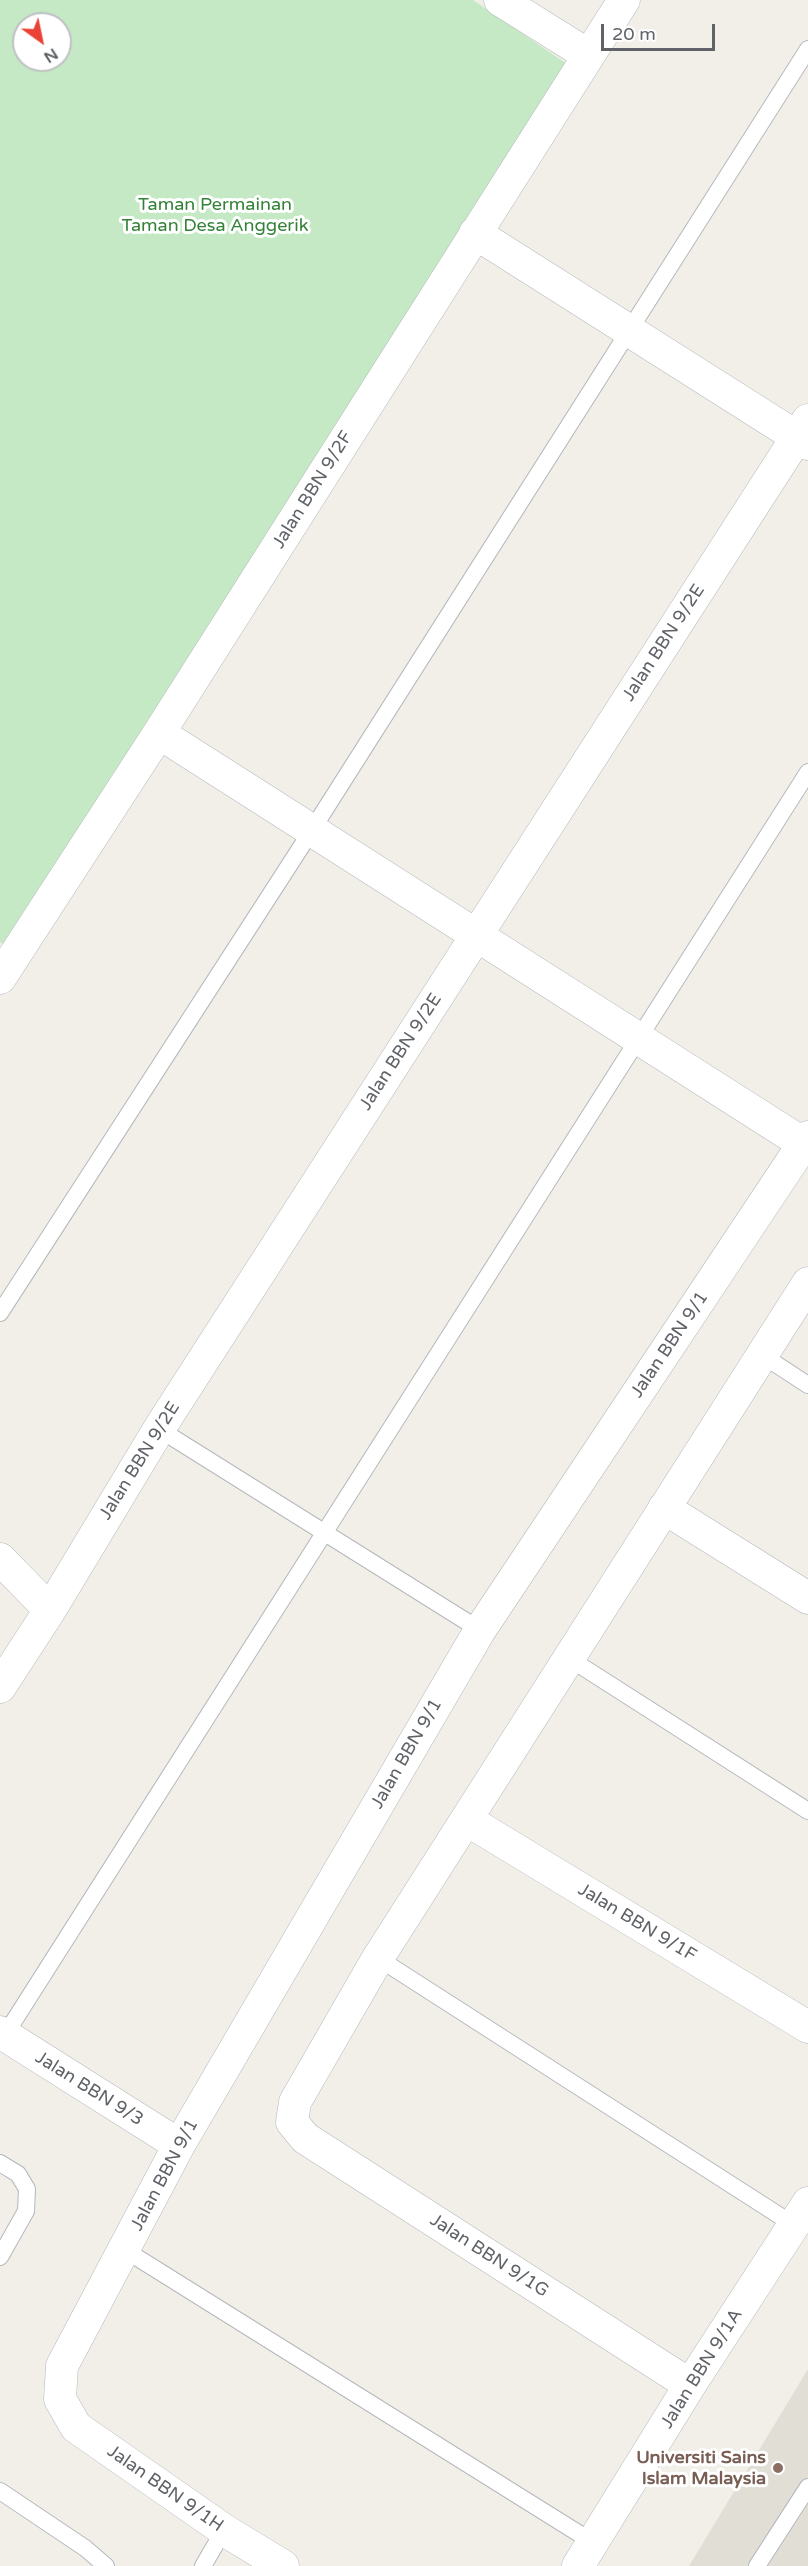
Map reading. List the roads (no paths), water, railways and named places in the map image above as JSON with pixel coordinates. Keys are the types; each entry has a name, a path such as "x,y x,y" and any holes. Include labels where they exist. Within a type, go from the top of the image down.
{"street":[{"path":"500,0 588,55"},
{"name":"Jalan BBN 9/2F","path":"3,967 159,733 624,0"},
{"path":"475,233 629,330 804,433"},
{"name":"Jalan BBN 9/2E","path":"0,1687 50,1610 159,1429 477,934 804,433"},
{"path":"159,733 806,1141"},
{"name":"Jalan BBN 9/1","path":"60,2398 62,2366 179,2145 480,1630 806,1141"},
{"path":"378,1958 467,1820 567,1657 808,1282"},
{"path":"664,1508 808,1598"},
{"path":"0,1559 50,1610"},
{"name":"Jalan BBN 9/1F","path":"467,1820 808,2027"},
{"name":"Jalan BBN 9/1G","path":"378,1958 295,2102 292,2122 305,2138 690,2385"},
{"name":"Jalan BBN 9/3","path":"2,2034 179,2145"},
{"name":"Jalan BBN 9/1A","path":"586,2554 690,2385 801,2214"},
{"name":"Jalan BBN 9/1H","path":"60,2398 76,2427 224,2530 282,2566"}],"lane":[{"path":"0,1313 312,830 808,49"},
{"path":"2,2034 325,1532 808,772"},
{"path":"762,1355 808,1385"},
{"path":"159,1429 480,1630"},
{"path":"567,1657 808,1811"},
{"path":"378,1958 801,2214"},
{"path":"0,2163 18,2174 27,2189 26,2211 0,2257"},
{"path":"125,2250 586,2554"},
{"path":"757,2566 808,2487"},
{"path":"0,2491 85,2548 106,2566"},
{"path":"202,2566 224,2530"}],"place":[{"name":"Universiti Sains Islam Malaysia","path":"778,2468"}],"park label":[{"name":"Taman Permainan Taman Desa Anggerik","path":"215,215"}]}
